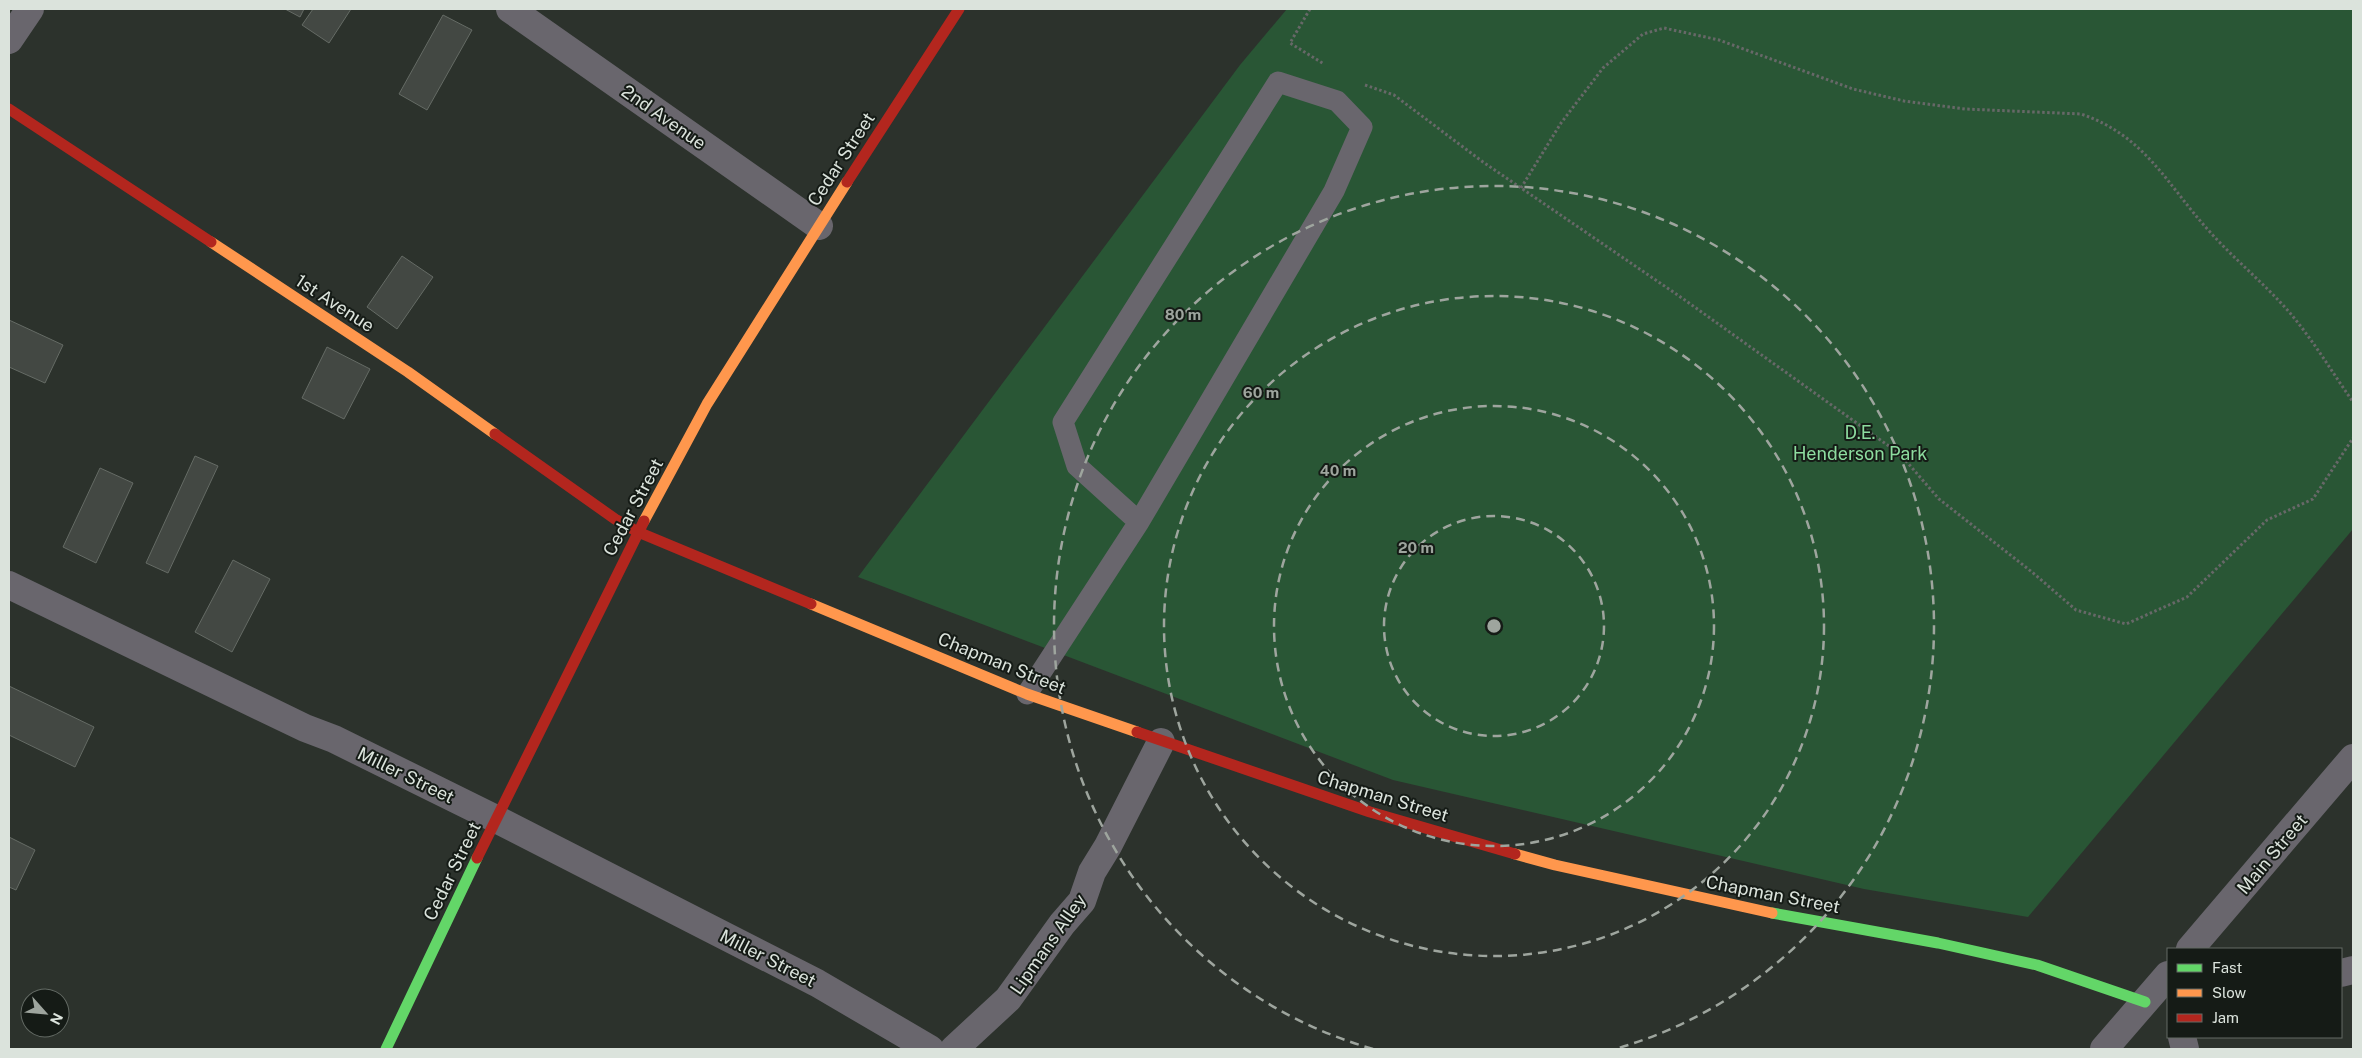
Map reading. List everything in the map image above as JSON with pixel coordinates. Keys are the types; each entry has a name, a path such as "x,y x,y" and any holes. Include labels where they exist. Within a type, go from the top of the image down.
{"street":[{"path":"9,40 30,9"},
{"name":"2nd Avenue","path":"510,9 818,226"},
{"name":"Cedar Street","path":"386,1049 496,819 638,532 707,404 818,226 959,9"},
{"name":"1st Avenue","path":"9,110 408,372 615,519 638,532"},
{"name":"Chapman Street","path":"638,532 1027,694 1161,742 1370,812 1555,865 1731,905 1938,943 2037,965 2161,987"},
{"name":"Miller Street","path":"9,585 305,728 334,739 496,819 817,983 930,1049"},
{"name":"Lipmans Alley","path":"954,1049 1008,999 1062,924 1082,901 1092,872 1108,846 1161,742"},
{"name":"Main Street","path":"2191,948 2353,758"},
{"path":"2104,1049 2161,987"}],"lane":[{"path":"1027,694 1139,522 1334,191 1362,127 1337,101 1278,82 1062,422 1077,466 1139,522"}],"path":[{"path":"1310,9 1290,43 1328,66"},
{"path":"1521,188 1561,123 1603,68 1643,34 1664,28 1719,40 1853,89 1904,100 1964,109 2081,114 2099,120 2119,131 2139,147 2171,183 2208,231 2289,312 2308,336 2353,402"},
{"path":"1359,83 1394,95 1521,188 1682,298 1900,454 1939,499 2032,572 2076,610 2126,624 2187,597 2267,520 2313,499 2353,438"}],"green space":[{"name":"D.E. Henderson Park","path":"1287,9 2353,9 2353,529 2028,917 1864,889 1393,780 858,577 1240,65"}],"building":[{"path":"285,9 304,9 300,17"},
{"path":"313,9 351,9 329,43 302,25"},
{"path":"443,15 472,30 427,110 399,94"},
{"path":"402,256 433,277 397,329 367,307"},
{"path":"9,320 63,345 45,383 9,367"},
{"path":"327,347 370,369 344,419 302,398"},
{"path":"195,456 218,466 168,573 146,563"},
{"path":"100,468 133,483 96,563 63,547"},
{"path":"233,560 270,579 232,652 195,632"},
{"path":"9,686 94,727 75,767 9,735"},
{"path":"9,837 35,850 16,890 9,887"}],"traffic: fast":[{"path":"386,1049 477,858"},
{"path":"1772,913 1938,943 2037,965 2145,1002"}],"traffic: slow":[{"path":"644,521 707,404 847,182"},
{"path":"211,242 408,372 495,434"},
{"path":"811,604 1027,694 1137,732"},
{"path":"1515,854 1555,865 1772,913"}],"traffic: jam":[{"path":"847,182 959,9"},
{"path":"9,109 211,242"},
{"path":"495,434 615,519 638,532 811,604"},
{"path":"477,858 644,521"},
{"path":"1137,732 1370,812 1515,854"}]}
